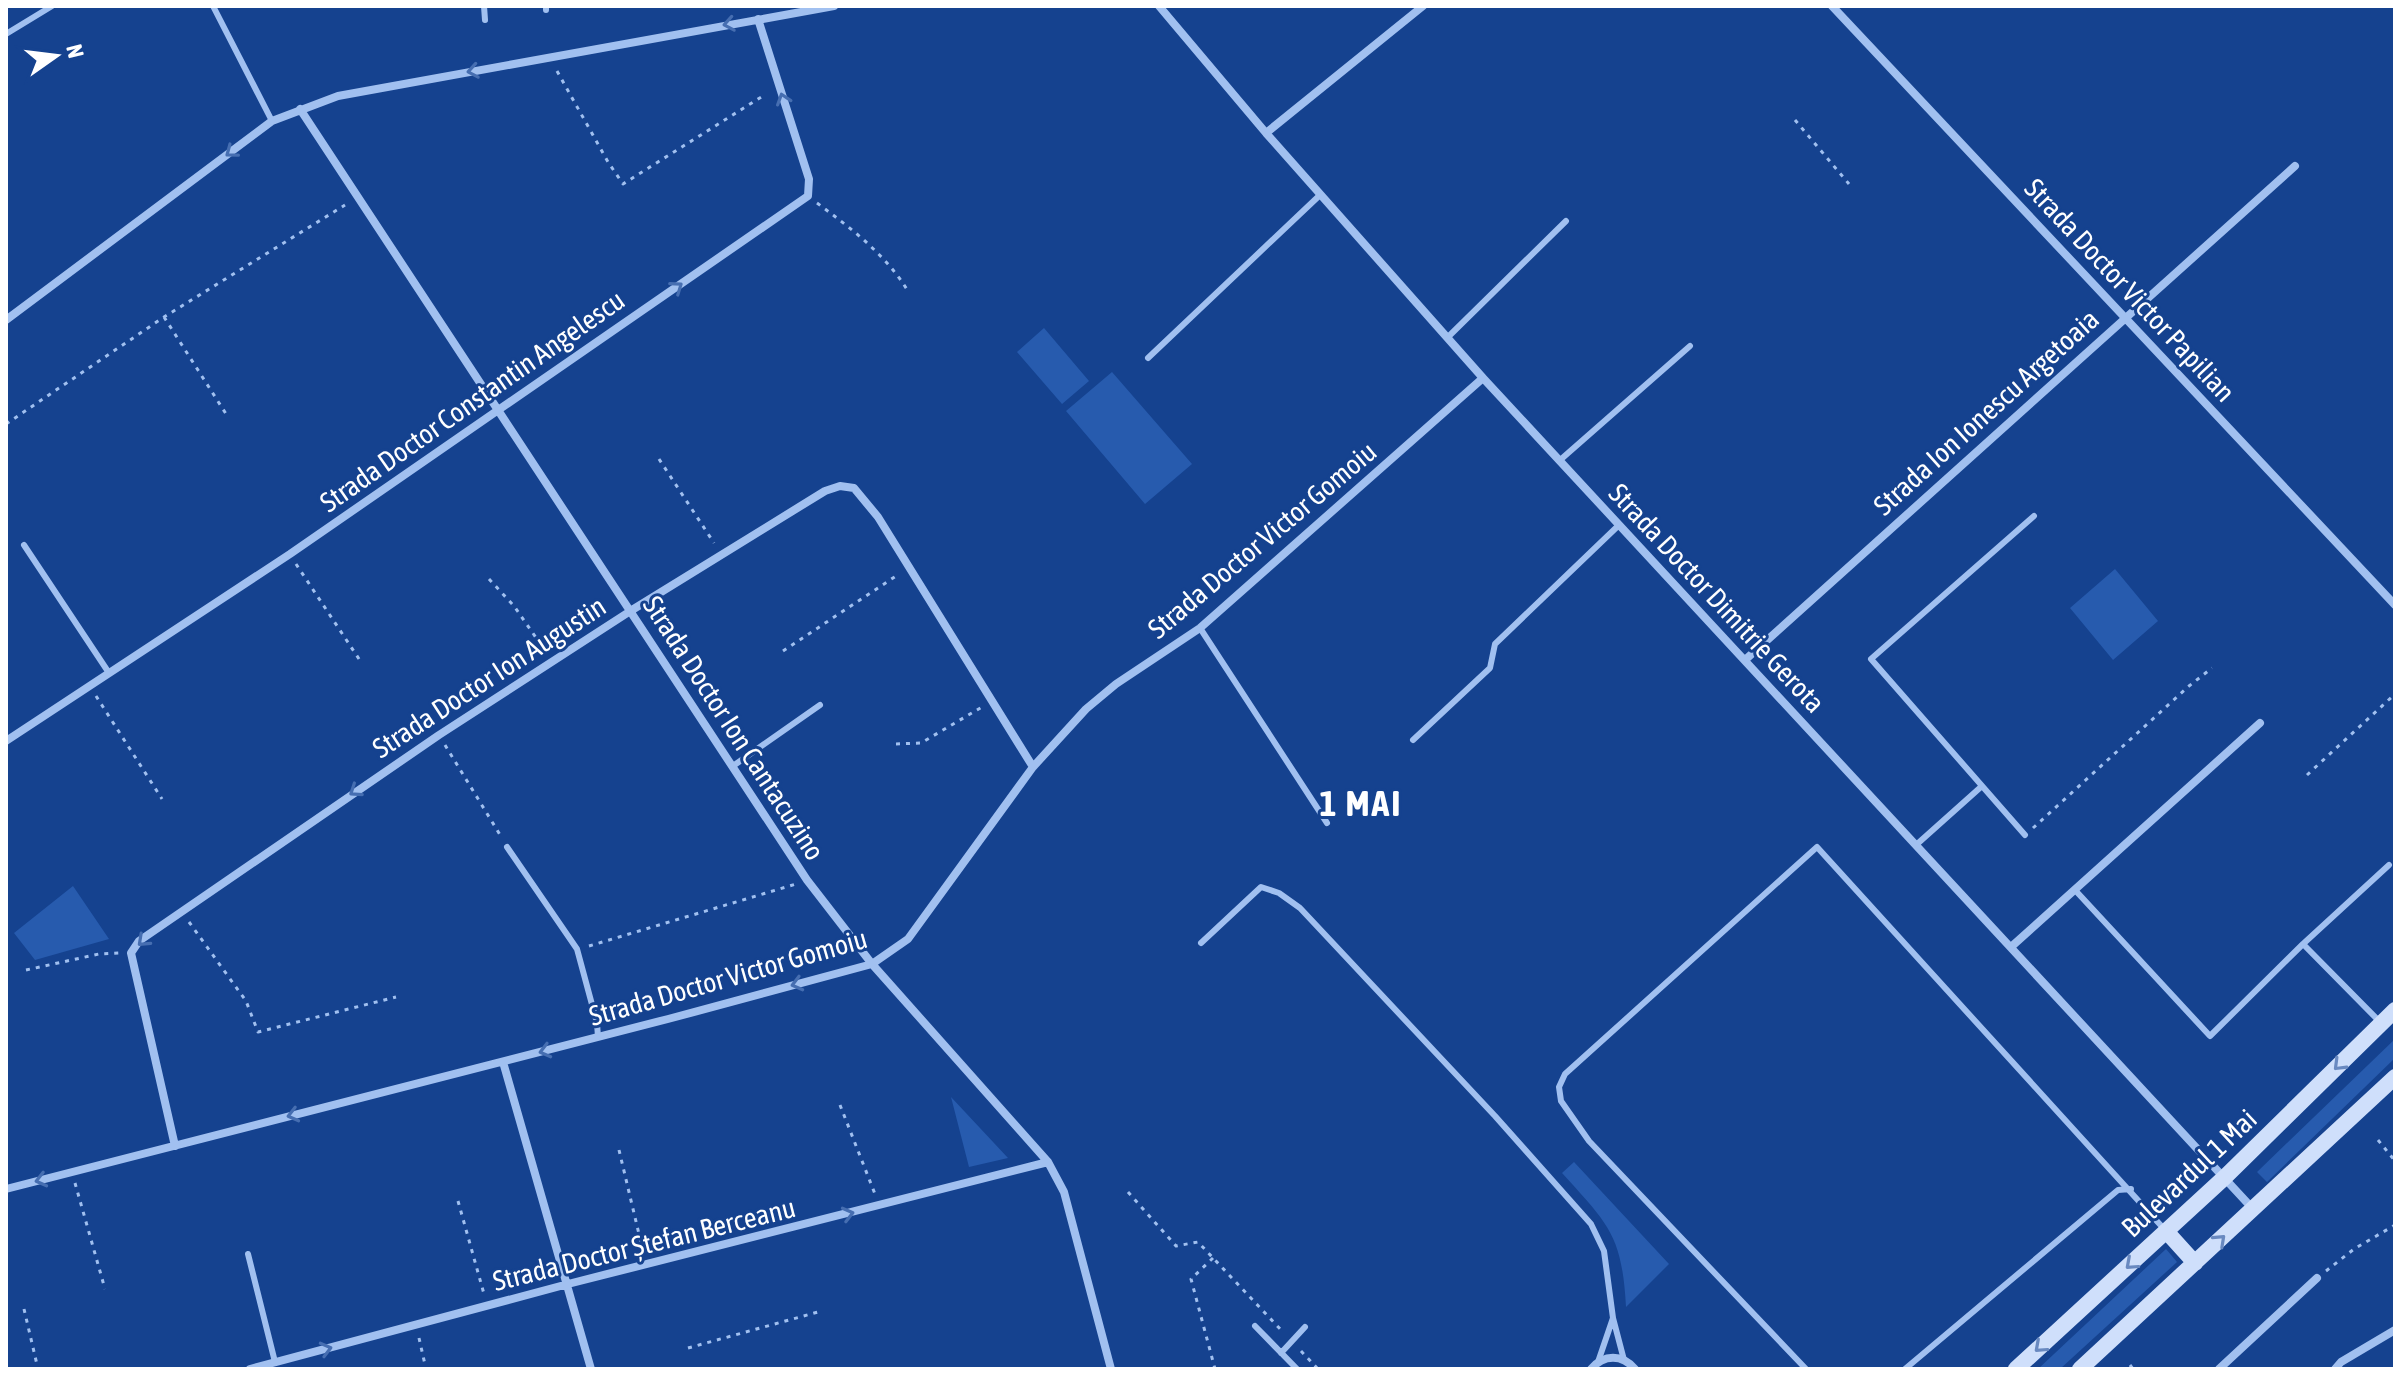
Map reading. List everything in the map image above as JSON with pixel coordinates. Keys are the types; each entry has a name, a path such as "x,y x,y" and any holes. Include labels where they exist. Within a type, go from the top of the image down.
{"main road":[{"name":"Bulevardul 1 Mai","path":"2016,1369 2225,1177 2395,1010"},
{"path":"2080,1369 2395,1077"},
{"path":"2166,1231 2195,1263"}],"street":[{"path":"6,320 272,121 300,109 338,96 834,6"},
{"name":"Strada Doctor Dimitrie Gerota","path":"1159,6 1266,133 1483,378 2253,1210"},
{"path":"1266,133 1423,6"},
{"name":"Strada Doctor Victor Papilian","path":"1832,6 2395,605"},
{"path":"758,19 809,179 808,196"},
{"name":"Strada Doctor Ion Cantacuzino","path":"300,109 807,880 872,964 1048,1162 1064,1192 1111,1369"},
{"name":"Strada Ion Ionescu Argetoaia","path":"1745,660 2295,166"},
{"name":"Strada Doctor Constantin Angelescu","path":"6,741 290,554 808,196"},
{"name":"Strada Doctor Victor Gomoiu","path":"6,1189 872,964 908,939 1033,767 1086,709 1200,628 1483,378"},
{"name":"Strada Doctor Ion Augustin","path":"131,953 139,941 439,735 632,610 825,491 840,486 854,488 878,517 1033,767"},
{"path":"2011,947 2260,723"},
{"path":"131,953 175,1146"},
{"path":"503,1062 591,1369"},
{"name":"Strada Doctor Ștefan Berceanu","path":"250,1369 568,1284 1048,1162"},
{"path":"2219,1369 2317,1278"},
{"path":"2335,1369 2341,1362 2395,1330"},
{"path":"1594,1365 1615,1357 1635,1369"}],"lane":[{"path":"6,34 52,6"},
{"path":"213,6 272,121"},
{"path":"484,6 485,20"},
{"path":"1148,358 1320,195"},
{"path":"1447,338 1566,221"},
{"path":"1559,461 1690,346"},
{"path":"2025,835 1871,659 2034,516"},
{"path":"1413,740 1490,668 1495,644 1619,525"},
{"path":"24,545 109,673"},
{"path":"1200,628 1327,823"},
{"path":"733,766 820,705"},
{"path":"1916,845 1982,786"},
{"path":"507,847 577,949 598,1037"},
{"path":"1806,1369 1589,1141 1561,1101 1559,1087 1565,1074 1817,847 2166,1231"},
{"path":"2075,890 2210,1036 2389,865"},
{"path":"1201,943 1261,887 1279,893 1300,908 1495,1116 1591,1224 1604,1251 1613,1318 1624,1360"},
{"path":"2303,944 2381,1024"},
{"path":"1905,1369 2118,1190 2131,1189"},
{"path":"248,1254 275,1362"},
{"path":"1594,1365 1613,1318"},
{"path":"1255,1326 1297,1369"},
{"path":"1281,1353 1305,1327"}],"path":[{"path":"549,57 623,184 779,86"},
{"path":"1795,120 1849,184"},
{"path":"6,424 164,317 359,196"},
{"path":"808,196 855,231 894,269 908,291"},
{"path":"164,317 228,417"},
{"path":"659,459 721,555"},
{"path":"290,554 361,662"},
{"path":"783,651 909,567"},
{"path":"489,579 514,606 552,662"},
{"path":"2025,835 2212,668"},
{"path":"90,686 162,799"},
{"path":"2307,775 2395,694"},
{"path":"896,744 921,743 993,701"},
{"path":"439,735 507,847"},
{"path":"577,949 807,880"},
{"path":"182,912 246,1001 258,1032 396,997"},
{"path":"26,970 99,954 131,953"},
{"path":"840,1105 879,1206"},
{"path":"2378,1140 2395,1161"},
{"path":"619,1150 647,1266"},
{"path":"72,1172 105,1289"},
{"path":"1128,1192 1176,1246 1198,1242 1318,1369"},
{"path":"458,1201 487,1307"},
{"path":"2317,1278 2354,1249 2395,1225"},
{"path":"1213,1258 1191,1279 1215,1369"},
{"path":"24,1309 38,1369"},
{"path":"688,1348 818,1312"},
{"path":"416,1326 426,1369"}],"shaded area":[{"path":"1044,328 1089,381 1062,404 1017,352"},
{"path":"1112,372 1192,464 1145,504 1066,411"},
{"path":"2115,569 2158,621 2113,660 2070,608"},
{"path":"73,886 109,939 35,960 14,933"},
{"path":"2395,1039 2395,1058 2267,1182 2257,1172"},
{"path":"951,1097 1008,1158 969,1167"},
{"path":"1574,1162 1669,1264 1626,1307 1621,1263 1610,1232 1562,1173"},
{"path":"2166,1249 2177,1262 2060,1369 2038,1369"}],"district":[{"name":"1 MAI","path":"1361,803"}]}
